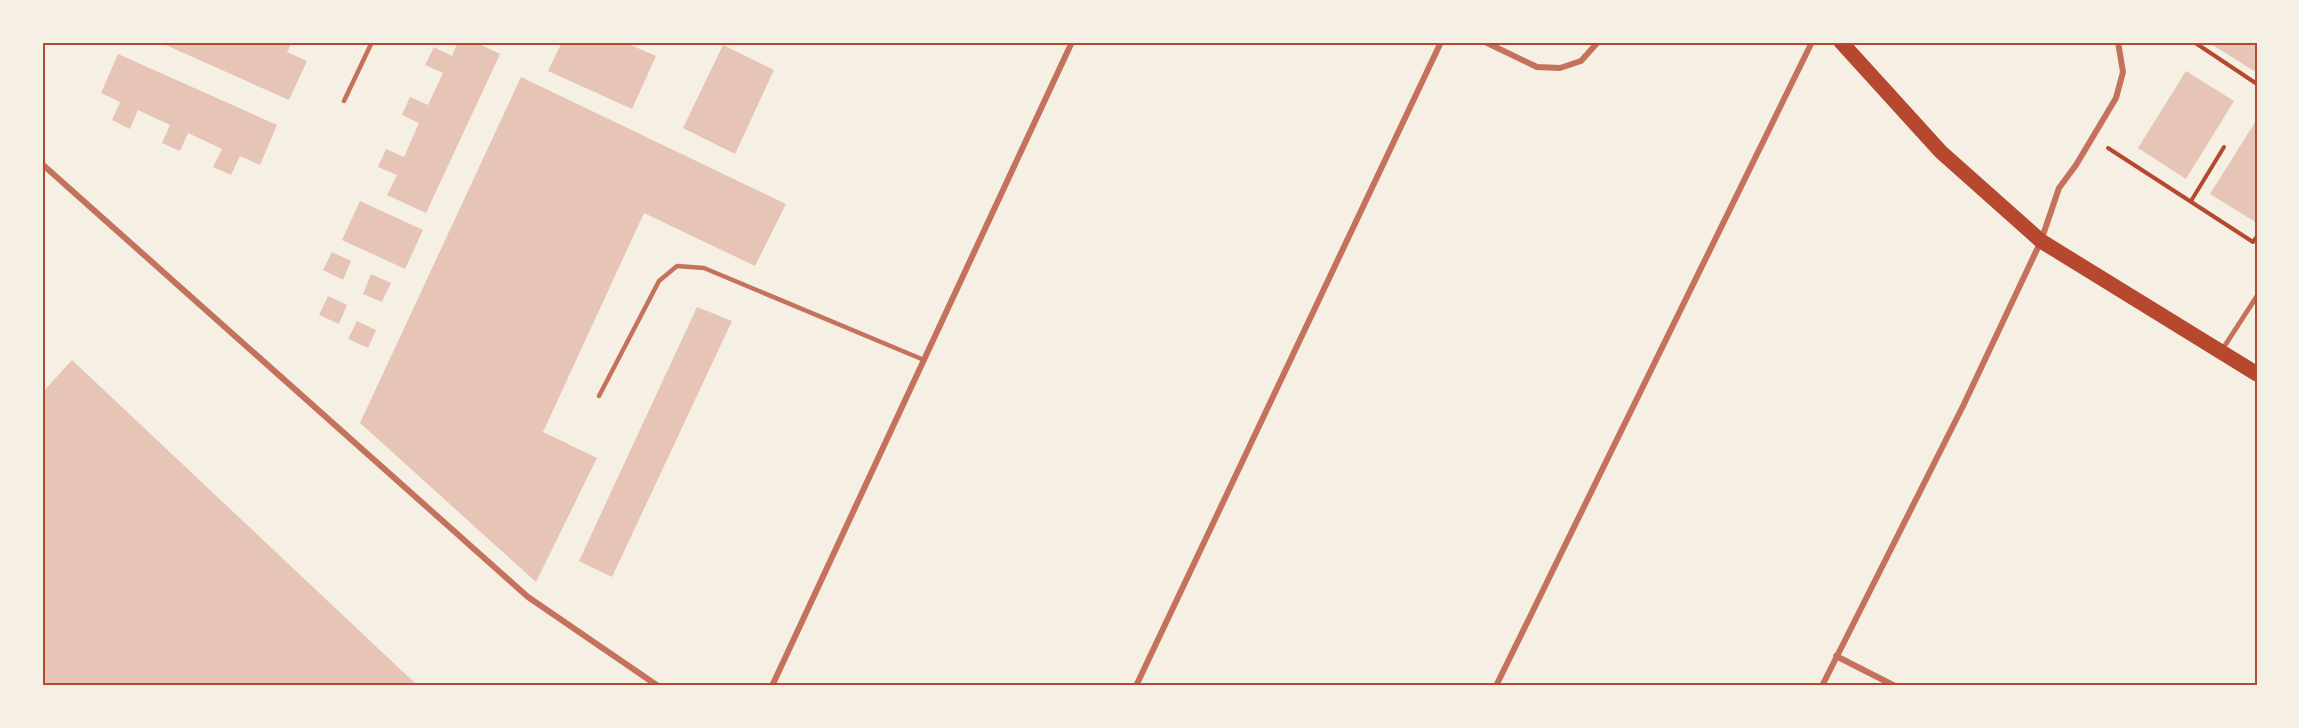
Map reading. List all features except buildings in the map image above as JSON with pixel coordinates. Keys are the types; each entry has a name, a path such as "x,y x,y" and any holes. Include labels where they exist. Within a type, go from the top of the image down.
{"main road":[{"path":"1841,42 1941,152 2040,241 2257,374"}],"street":[{"path":"772,686 1072,42"},
{"path":"1136,686 1441,42"},
{"path":"1485,42 1537,67 1560,68 1581,61 1598,42"},
{"path":"1496,686 1812,42"},
{"path":"1822,686 1964,404 2040,241 2060,188 2116,98 2123,72 2118,42"},
{"path":"42,164 528,597 658,686"},
{"path":"2221,352 2257,296"},
{"path":"1836,656 1895,686"}],"lane":[{"path":"344,101 372,42"},
{"path":"599,396 659,281 676,266 704,268 924,360"}],"path":[{"path":"2194,42 2257,84"},
{"path":"2093,138 2253,242 2257,236"},
{"path":"2191,201 2224,147"}]}
